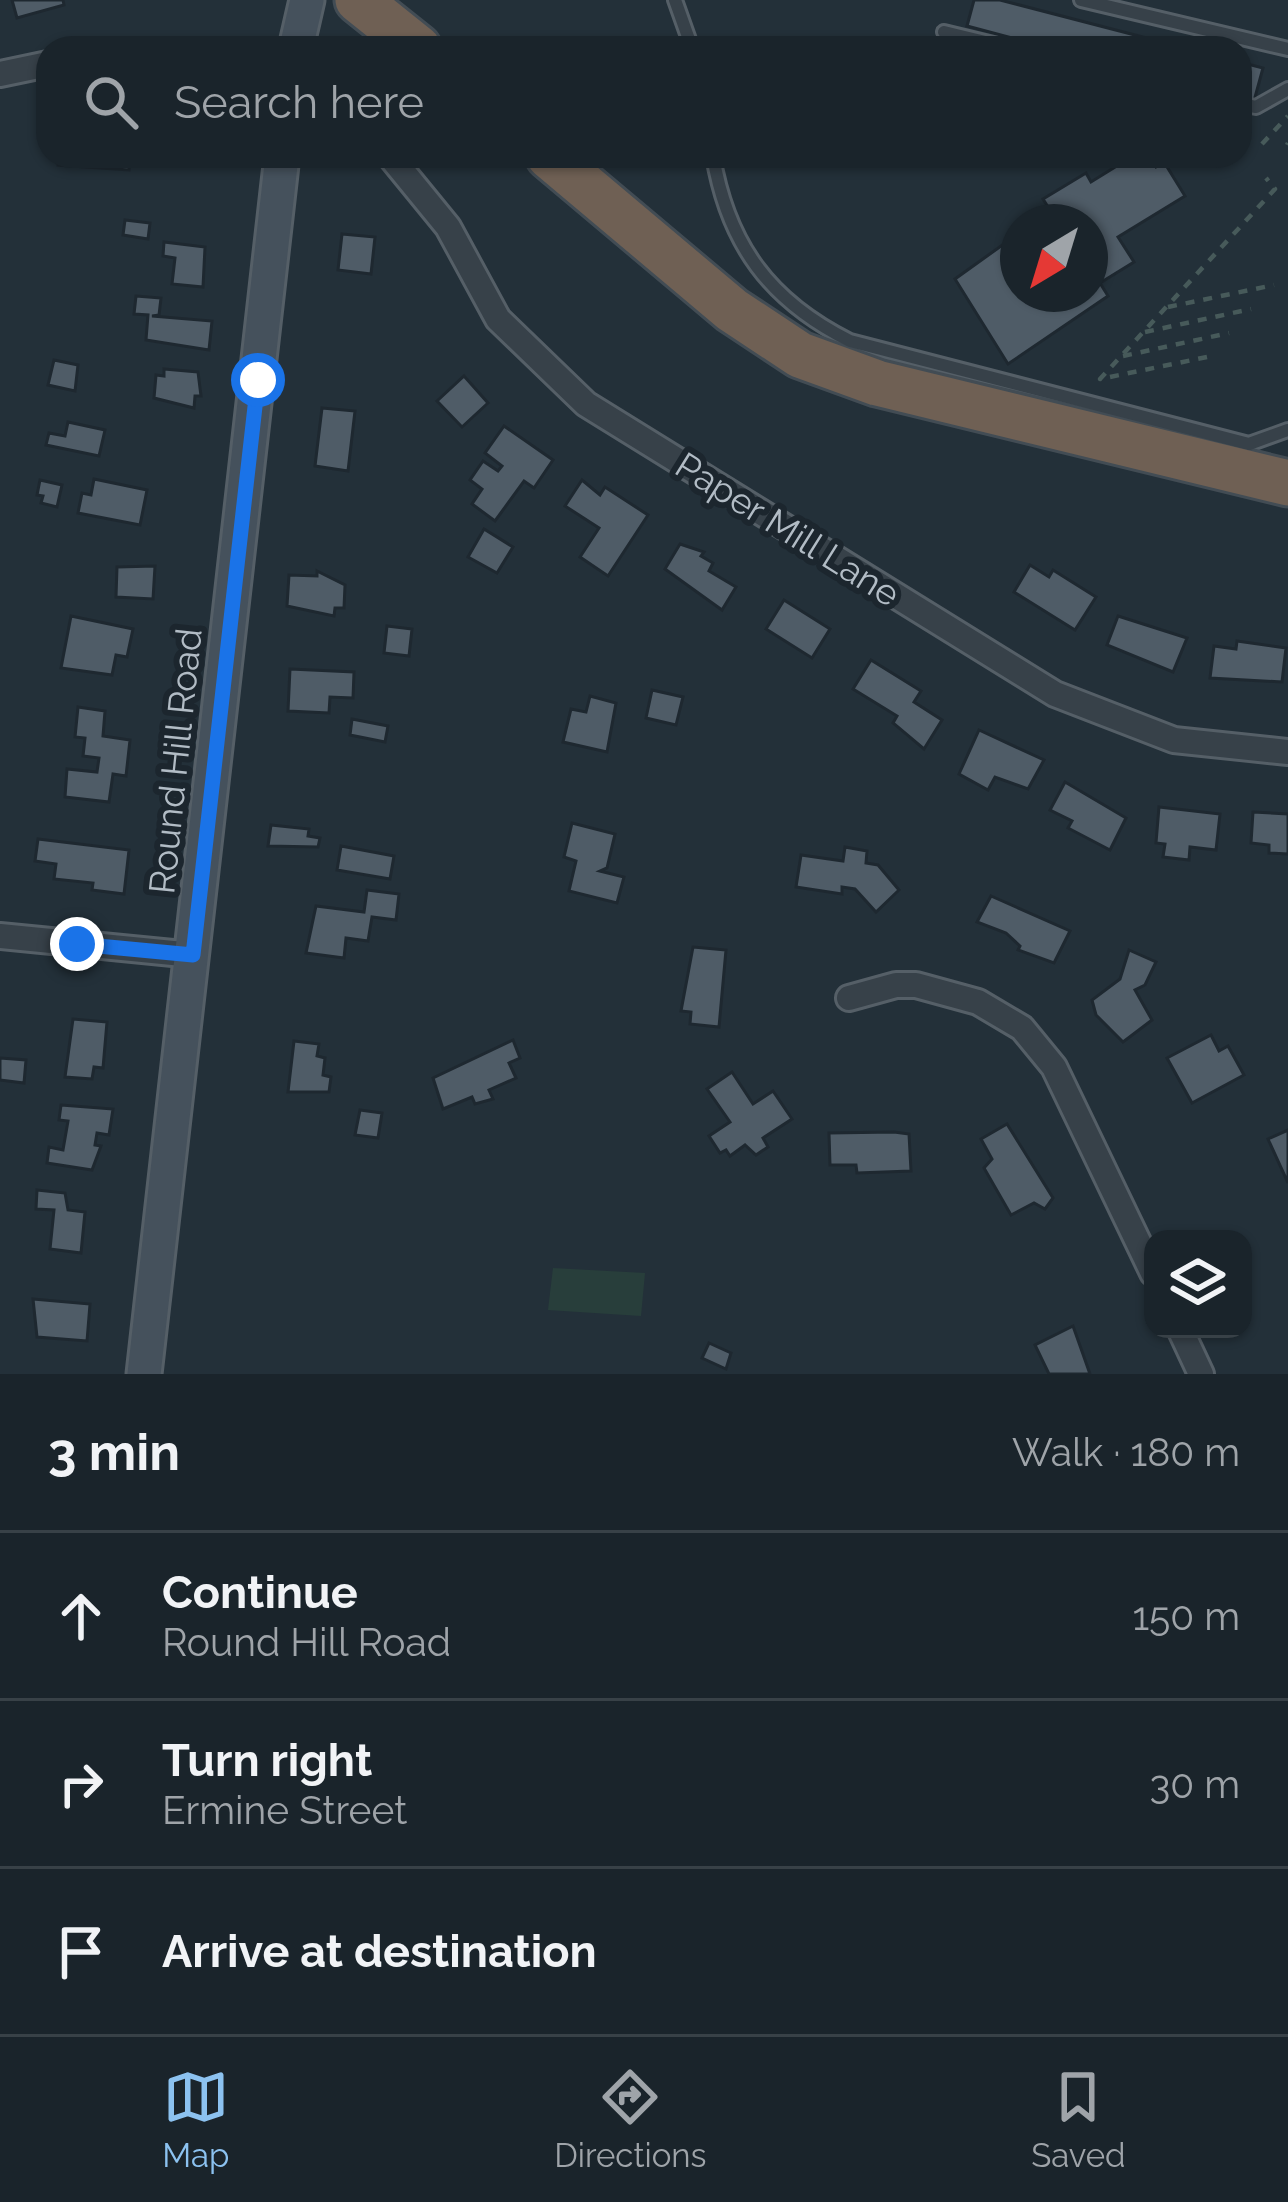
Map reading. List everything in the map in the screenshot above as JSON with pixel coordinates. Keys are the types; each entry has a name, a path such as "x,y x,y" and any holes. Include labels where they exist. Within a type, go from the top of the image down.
{"highway":[{"path":"358,0 403,36"},
{"path":"563,168 732,310 800,355 877,383 1288,483"}],"main road":[{"path":"299,36 307,0"},
{"name":"Round Hill Road","path":"144,1374 281,168"}],"street":[{"path":"3,66 36,65"},
{"name":"Paper Mill Lane","path":"401,168 448,227 498,319 586,404 1054,694 1174,740 1288,752"},
{"path":"0,936 193,955"},
{"path":"849,998 896,985 916,985 978,1002 1022,1028 1054,1066 1144,1254"},
{"path":"1184,1338 1201,1374"}],"lane":[{"path":"675,0 688,36"},
{"path":"1081,0 1233,36"},
{"path":"944,32 960,36"},
{"path":"1252,40 1288,49"},
{"path":"1252,106 1288,89"},
{"path":"714,168 720,201 744,252 764,279 806,319 850,341 1249,445 1288,430"}],"path":[{"path":"1262,144 1288,116"},
{"path":"1208,357 1100,379 1275,189 1266,178"},
{"path":"1166,308 1274,285"},
{"path":"1144,332 1251,310"},
{"path":"1121,356 1228,333"}],"green space":[{"path":"553,1268 645,1273 641,1316 548,1310"}],"building":[{"path":"12,0 63,0 64,5 17,18"},
{"path":"974,0 1000,0 1139,36 1005,36 967,26"},
{"path":"1252,65 1263,68 1252,100"},
{"path":"1114,168 1168,168 1185,196 1118,237 1134,262 1108,278 1108,204 1046,204 1043,199 1086,173 1091,182"},
{"path":"125,220 150,223 148,239 123,235"},
{"path":"342,234 375,237 371,274 338,270"},
{"path":"164,242 205,247 203,287 172,284 175,258 163,256"},
{"path":"1000,247 1000,312 1084,312 1008,364 955,279"},
{"path":"136,296 161,298 159,315 152,316 212,321 209,350 146,340 148,315 134,314"},
{"path":"54,360 78,365 75,391 48,385"},
{"path":"164,369 198,372 201,396 195,396 194,408 154,398 156,375 164,376"},
{"path":"464,376 488,403 462,427 437,401"},
{"path":"322,408 355,411 348,471 315,466"},
{"path":"68,422 105,430 99,456 46,445 49,433 65,436"},
{"path":"504,426 553,460 534,488 524,481 495,521 472,504 482,489 470,480 483,461 498,471 502,466 485,453"},
{"path":"94,479 147,490 140,525 78,513 82,493 91,495"},
{"path":"40,480 62,485 57,507 41,503 43,496 37,495"},
{"path":"582,480 600,495 605,487 648,515 608,576 580,557 599,528 565,506"},
{"path":"484,529 513,547 497,573 468,557"},
{"path":"680,544 704,552 701,556 713,563 709,571 736,587 722,610 665,569"},
{"path":"1030,565 1049,577 1053,570 1096,597 1075,630 1014,592"},
{"path":"155,566 153,599 116,597 117,567"},
{"path":"317,571 345,585 344,608 335,608 334,616 287,606 289,575 317,576"},
{"path":"784,600 830,629 812,658 766,629"},
{"path":"71,616 133,629 127,657 116,655 112,675 61,668"},
{"path":"1118,616 1187,638 1173,672 1107,645"},
{"path":"387,626 412,629 409,656 384,653"},
{"path":"1237,641 1286,648 1282,682 1210,678 1214,646 1236,649"},
{"path":"871,660 921,691 914,702 942,720 924,749 893,723 897,716 853,689"},
{"path":"290,669 354,672 353,698 330,697 329,713 288,711"},
{"path":"652,690 683,697 676,725 646,718"},
{"path":"590,696 616,703 607,752 563,742 571,709 586,712"},
{"path":"78,707 105,711 103,736 130,740 126,776 113,774 109,802 65,797 67,769 97,772 99,758 83,756 85,738 75,737"},
{"path":"352,719 388,726 385,742 350,735"},
{"path":"979,730 1044,760 1028,789 995,777 988,790 959,774"},
{"path":"1065,782 1126,818 1110,850 1068,828 1072,821 1050,810"},
{"path":"1159,807 1220,814 1216,850 1190,847 1189,860 1163,857 1165,844 1156,843"},
{"path":"1253,812 1288,814 1288,854 1269,853 1269,845 1251,843"},
{"path":"572,823 615,834 607,868 600,871 624,877 617,903 569,891 576,861 564,857"},
{"path":"271,825 309,829 308,836 320,838 318,847 268,846"},
{"path":"38,839 129,850 124,894 92,890 93,883 54,879 56,864 35,861"},
{"path":"341,846 394,856 390,879 337,870"},
{"path":"845,847 867,851 866,863 878,865 899,890 876,912 855,889 842,887 842,894 796,887 801,855 843,861"},
{"path":"367,890 399,894 396,920 372,917 368,941 346,938 344,958 306,953 316,906 364,912"},
{"path":"991,896 1070,931 1054,963 1018,950 1020,946 1006,933 977,922"},
{"path":"693,947 726,950 719,1027 690,1024 691,1012 681,1011"},
{"path":"1129,950 1156,962 1145,985 1135,990 1152,1020 1123,1042 1096,1015 1092,1000 1120,979"},
{"path":"73,1019 107,1022 103,1068 94,1067 92,1079 65,1077"},
{"path":"1211,1035 1219,1051 1228,1046 1244,1075 1192,1103 1167,1058"},
{"path":"513,1040 520,1058 509,1063 516,1078 489,1090 493,1099 475,1104 472,1097 443,1109 433,1078"},
{"path":"294,1041 319,1044 317,1056 325,1058 323,1075 331,1077 329,1092 288,1092"},
{"path":"0,1058 26,1060 24,1083 0,1080"},
{"path":"732,1072 753,1104 773,1091 792,1119 763,1138 768,1147 756,1155 745,1145 730,1156 726,1150 720,1153 709,1136 730,1122 707,1089"},
{"path":"61,1105 113,1109 109,1135 97,1133 95,1145 101,1146 92,1170 47,1163 49,1147 63,1150 68,1121 59,1120"},
{"path":"360,1110 382,1113 378,1138 355,1135"},
{"path":"1007,1124 1053,1198 1045,1209 1034,1203 1011,1215 984,1168 992,1159 981,1139"},
{"path":"1288,1130 1288,1183 1268,1139"},
{"path":"829,1133 909,1134 911,1171 857,1173 856,1165 830,1165"},
{"path":"37,1190 65,1193 68,1210 85,1212 81,1253 50,1249 54,1210 36,1209"},
{"path":"33,1299 90,1304 87,1341 37,1337"},
{"path":"1073,1326 1090,1374 1049,1374 1035,1345"},
{"path":"709,1343 731,1353 726,1369 702,1358"}],"route":[{"path":"77,944 193,955 258,380"}]}
